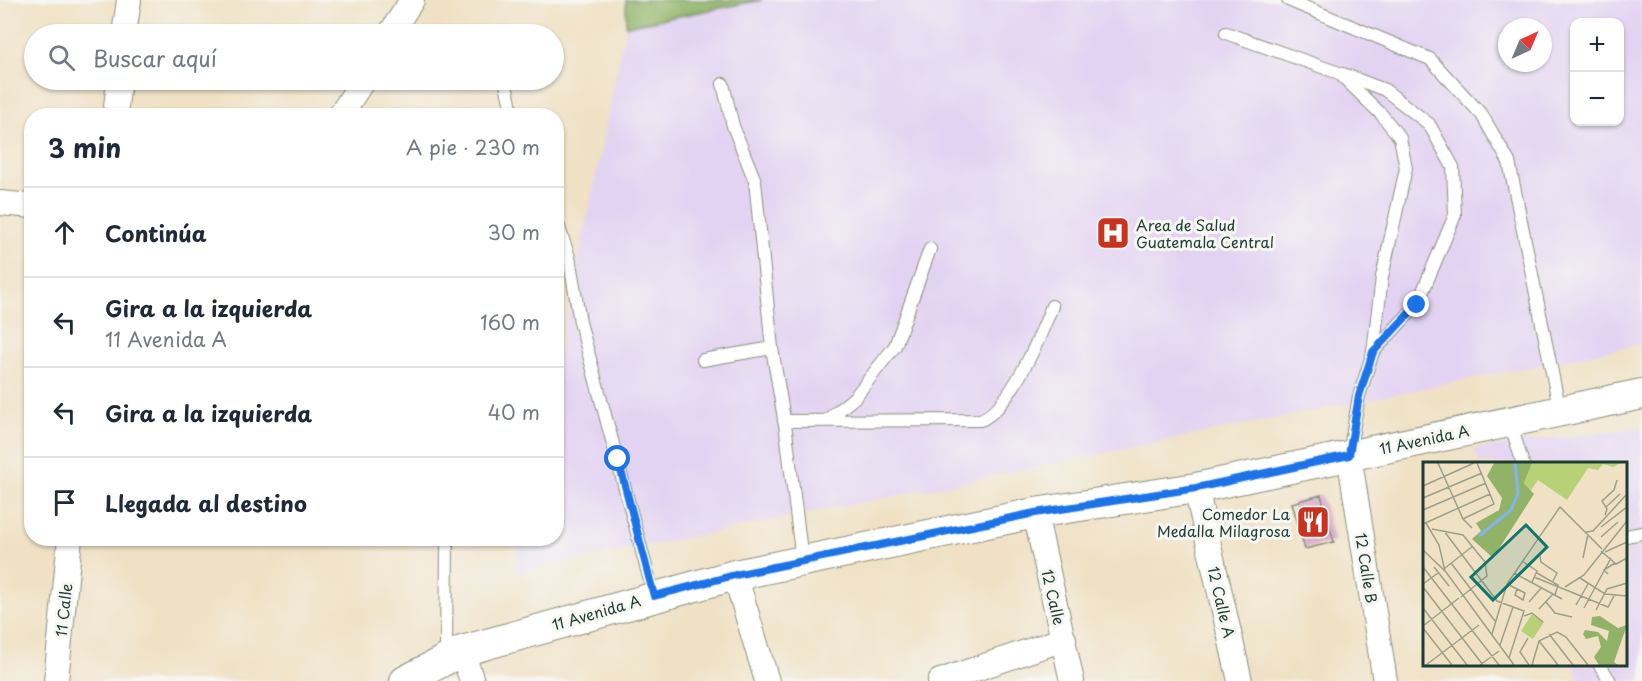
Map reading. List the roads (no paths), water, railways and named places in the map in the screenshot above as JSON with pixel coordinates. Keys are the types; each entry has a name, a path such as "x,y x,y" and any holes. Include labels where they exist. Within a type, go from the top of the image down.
{"street":[{"path":"125,24 129,0"},
{"path":"396,24 412,0"},
{"path":"116,108 118,90"},
{"path":"345,108 357,90"},
{"path":"0,203 24,205"},
{"name":"11 Avenida A","path":"405,681 454,655 654,596 735,575 1035,513 1196,488 1642,394"},
{"name":"12 Calle B","path":"1349,455 1385,681"},
{"name":"12 Calle A","path":"1196,488 1240,681"},
{"name":"12 Calle","path":"1035,513 1072,681"},
{"name":"11 Calle","path":"56,681 69,546"},
{"path":"735,575 767,681"},
{"path":"940,681 1064,639"},
{"path":"454,655 472,681"}],"lane":[{"path":"1288,0 1430,58 1482,115 1509,162 1555,386 1562,410"},
{"path":"1226,33 1385,90 1429,124 1453,167 1455,215 1417,305 1373,352"},
{"path":"1339,73 1382,115 1400,138 1406,168 1382,277 1373,352 1359,396 1349,455"},
{"path":"723,84 733,126 755,181 772,348 784,420 802,561"},
{"path":"507,90 511,108"},
{"path":"564,242 569,257 580,322 654,596"},
{"path":"827,420 855,397 895,346 930,249"},
{"path":"784,420 980,420 989,417 999,408 1035,348 1052,306"},
{"path":"704,360 772,348"},
{"path":"1509,421 1522,462"},
{"path":"1627,536 1642,533"},
{"path":"447,546 454,655"},
{"path":"1600,666 1610,681"}],"place":[{"name":"Area de Salud Guatemala Central","path":"1113,233"},
{"name":"Comedor La Medalla Milagrosa","path":"1313,522"}]}
